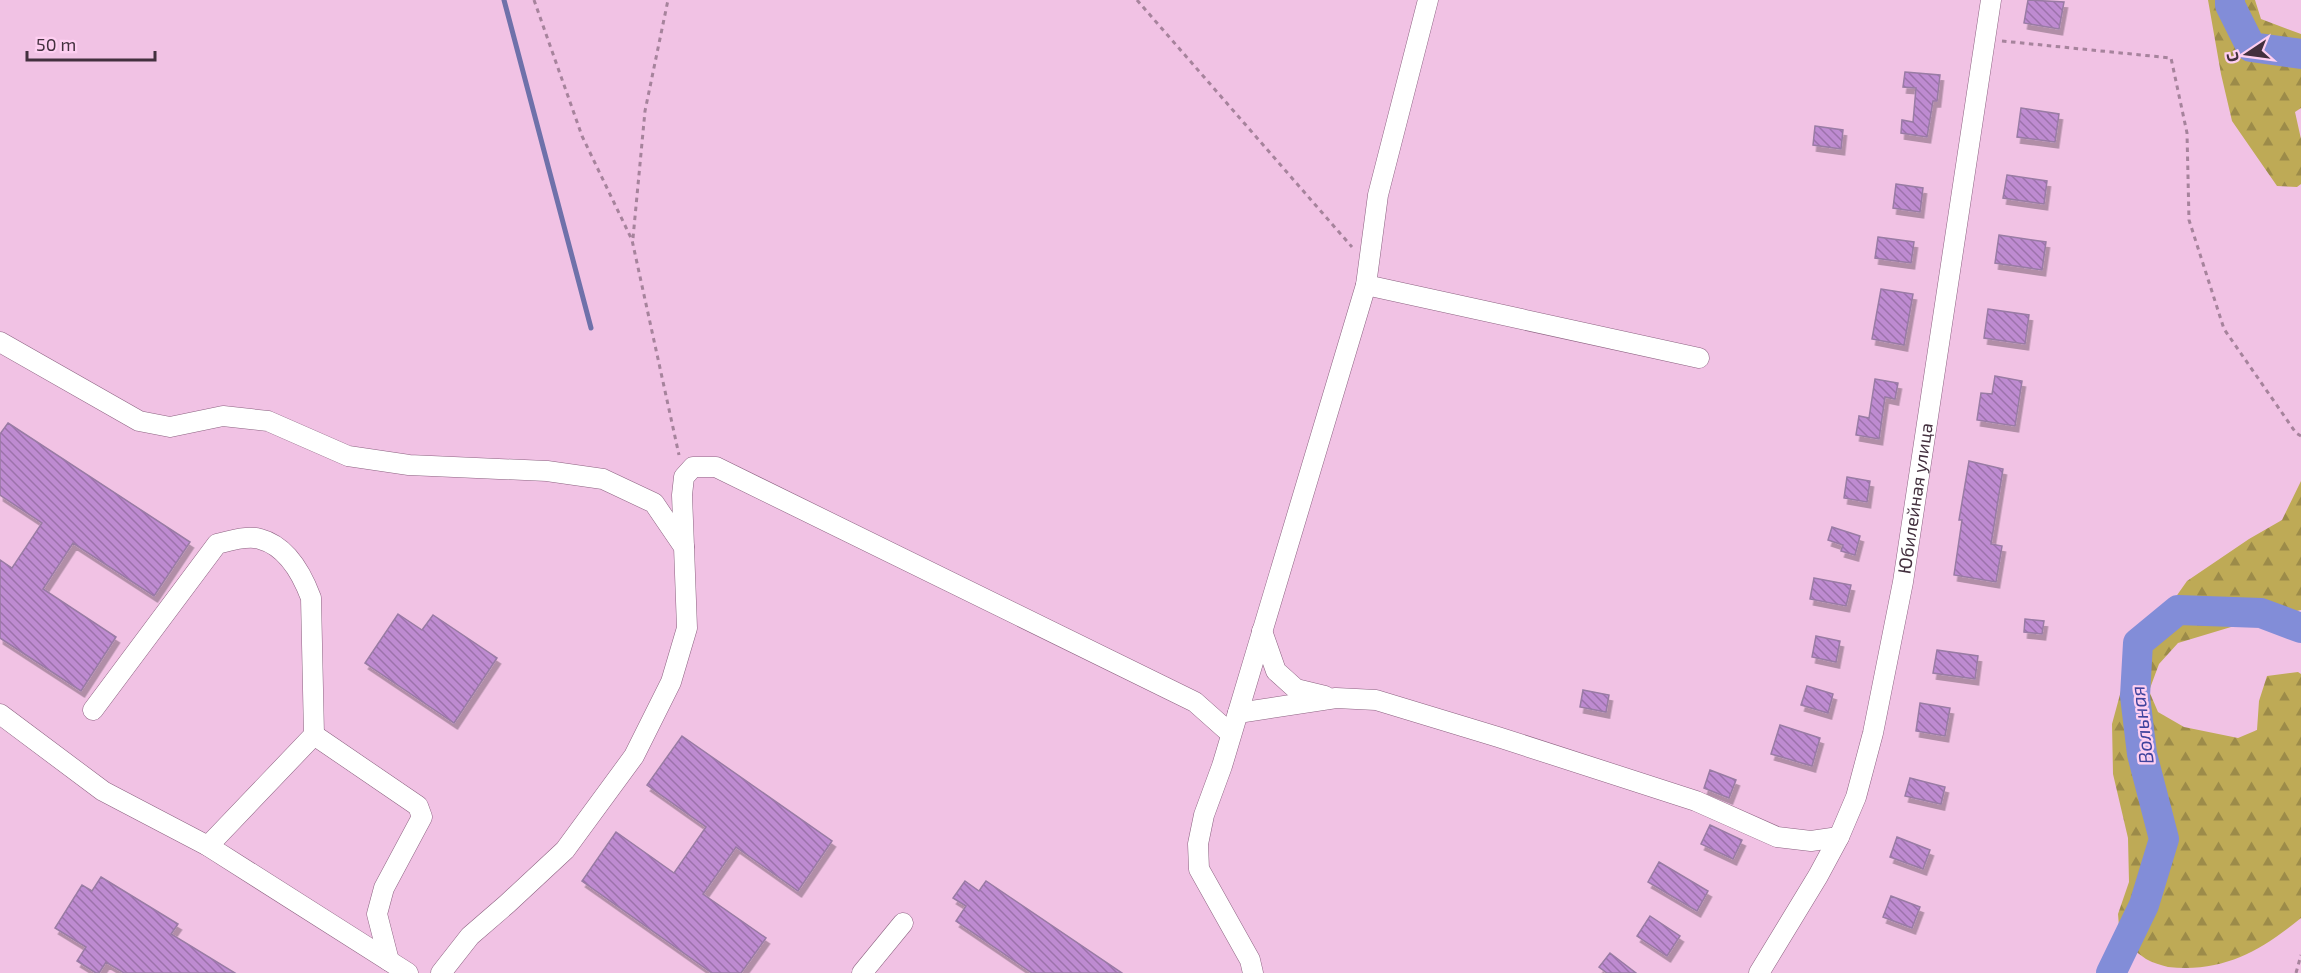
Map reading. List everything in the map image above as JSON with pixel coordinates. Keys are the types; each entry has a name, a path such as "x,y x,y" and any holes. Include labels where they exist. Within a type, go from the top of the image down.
{"street":[{"path":"1253,973 1250,960 1198,869 1198,844 1204,815 1238,713 1366,285 1378,195 1428,0"},
{"name":"Юбилейная улица","path":"1759,973 1839,837 1856,797 1873,734 1903,582 1991,0"},
{"path":"1366,285 1699,358"},
{"path":"0,342 139,421 170,427 223,416 268,421 348,456 409,465 547,471 603,479 654,502 684,547"},
{"path":"441,973 470,936 565,850 634,756 671,682 687,628 682,495 684,477 693,467 716,467 1195,702 1231,734"},
{"path":"93,710 217,544 259,538 283,550 303,577 311,598 314,735 208,846"},
{"path":"1262,631 1276,671 1296,689 1336,698 1376,700 1498,737 1696,801 1777,837 1811,841 1839,837"},
{"path":"1238,713 1336,698"},
{"path":"0,714 103,791 208,846 408,973"},
{"path":"314,735 418,806 422,817 384,888 377,914 389,961"},
{"path":"862,973 903,923"}],"path":[{"path":"534,0 582,136 632,240 684,477"},
{"path":"632,240 645,111 668,0"},
{"path":"1137,0 1352,246 1355,255"},
{"path":"1986,39 2170,58 2187,133 2189,220 2224,329 2296,433 2301,436"},
{"path":"2296,973 2301,955"}],"green space":[{"path":"2208,0 2255,0 2261,19 2301,34 2301,108 2295,112 2301,139 2301,184 2297,187 2277,186 2232,121"},
{"path":"2301,481 2301,610 2241,624 2178,643 2159,664 2149,691 2158,712 2184,727 2238,738 2257,730 2259,701 2267,676 2298,672 2301,674 2301,918 2256,950 2224,963 2188,968 2168,967 2154,963 2120,939 2118,914 2129,882 2128,838 2113,774 2112,724 2128,665 2187,581 2249,539 2282,520"}],"building":[{"path":"2028,0 2064,2 2059,29 2024,23"},
{"path":"1905,72 1940,75 1937,101 1933,101 1927,137 1901,133 1902,120 1913,122 1916,88 1903,87"},
{"path":"2021,108 2059,114 2055,142 2017,137"},
{"path":"1815,126 1843,130 1841,149 1813,145"},
{"path":"2007,175 2047,181 2044,204 2003,198"},
{"path":"1896,184 1923,188 1920,212 1893,208"},
{"path":"1999,235 2046,242 2042,270 1995,263"},
{"path":"1878,237 1914,242 1911,263 1875,258"},
{"path":"1881,289 1913,294 1904,345 1872,339"},
{"path":"1988,309 2029,315 2025,344 1984,338"},
{"path":"1995,376 2022,381 2015,426 1977,420 1981,393 1992,394"},
{"path":"1875,379 1898,383 1895,399 1885,397 1879,439 1856,435 1859,416 1869,418"},
{"path":"8,423 190,542 154,596 73,543 43,589 116,637 81,691 0,638 0,560 12,568 42,523 0,495 0,434"},
{"path":"1969,461 2003,469 1991,544 2002,546 1996,582 1954,575 1962,520 1959,520"},
{"path":"1847,477 1870,481 1867,502 1844,498"},
{"path":"1832,527 1860,536 1855,555 1841,551 1843,545 1828,540"},
{"path":"1814,578 1851,585 1846,606 1810,599"},
{"path":"398,614 422,630 433,615 497,658 454,723 365,663"},
{"path":"2025,619 2044,621 2042,634 2024,632"},
{"path":"1816,636 1840,641 1836,662 1812,657"},
{"path":"1937,650 1978,656 1975,679 1933,673"},
{"path":"1807,686 1833,694 1828,713 1801,705"},
{"path":"1583,690 1609,695 1606,712 1580,707"},
{"path":"1920,703 1950,708 1945,736 1916,731"},
{"path":"1780,725 1820,738 1812,766 1771,754"},
{"path":"682,736 832,841 798,891 736,847 703,894 766,938 741,973 712,973 582,881 616,832 674,873 706,827 647,785"},
{"path":"1710,770 1736,780 1729,798 1704,788"},
{"path":"1910,778 1945,787 1941,804 1905,796"},
{"path":"1710,825 1742,840 1733,859 1701,844"},
{"path":"1897,837 1930,850 1923,869 1890,857"},
{"path":"1659,862 1708,891 1697,911 1648,882"},
{"path":"101,877 178,924 171,934 235,973 124,973 106,962 99,973 96,973 77,961 86,947 55,928 82,885 92,891"},
{"path":"965,881 979,891 986,881 1122,973 1032,973 956,921 966,906 953,898"},
{"path":"1891,896 1920,907 1912,928 1883,917"},
{"path":"1650,916 1680,936 1667,956 1637,936"},
{"path":"1610,953 1636,973 1607,973 1599,967"}],"waterway":[{"path":"504,0 591,328"},
{"name":"Вольная","path":"2230,0 2230,5 2251,47 2301,54"},
{"name":"Вольная","path":"2111,973 2144,905 2164,839 2142,754 2135,696 2138,643 2178,610 2261,613 2301,628"}]}
